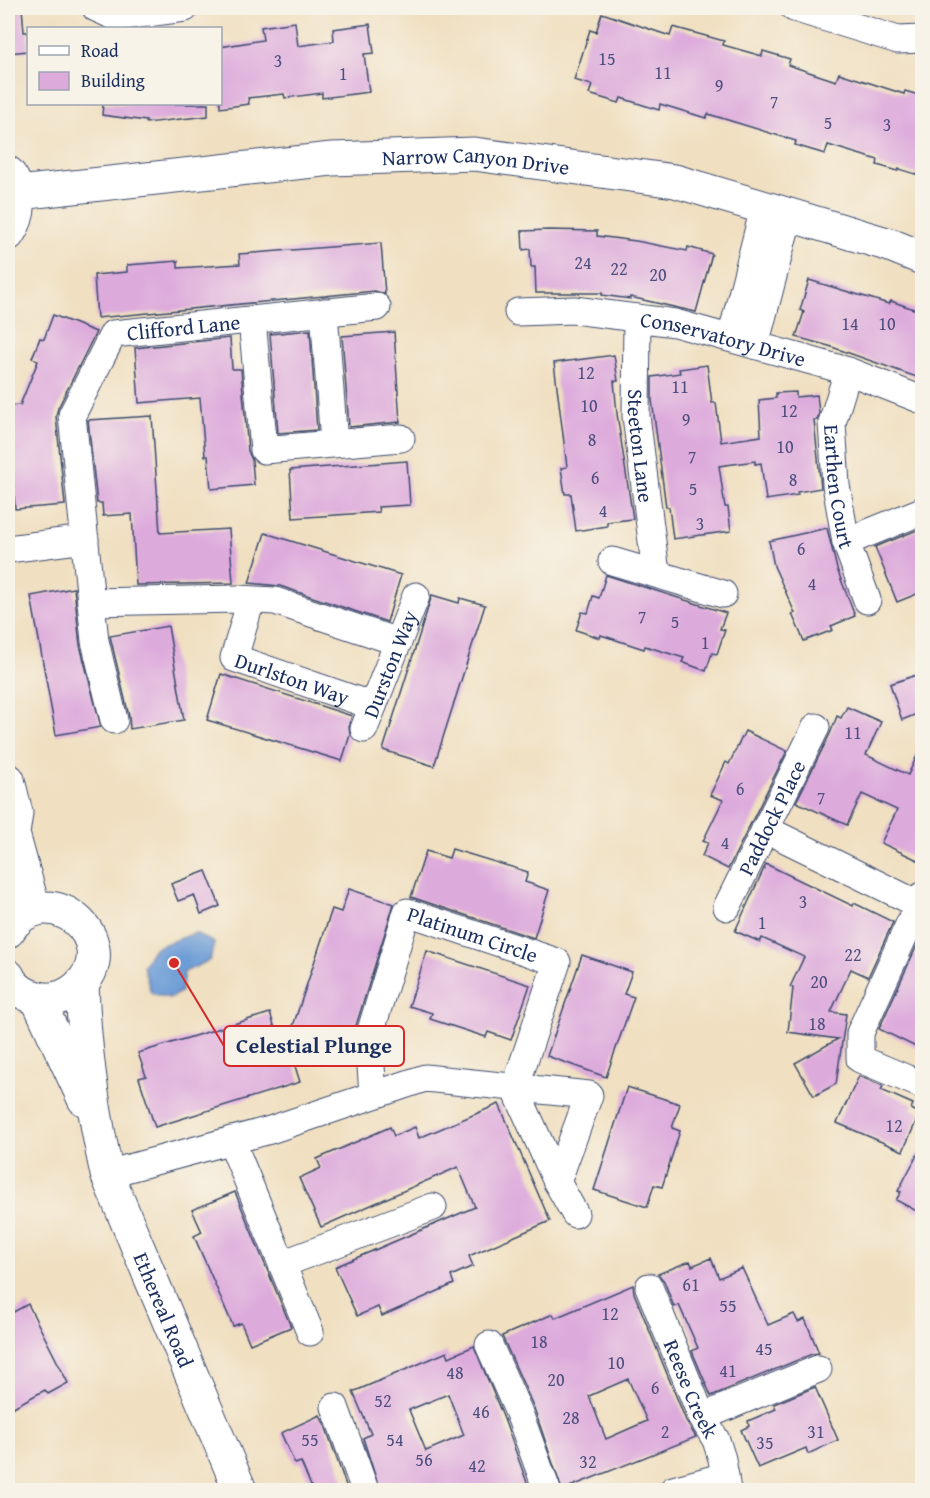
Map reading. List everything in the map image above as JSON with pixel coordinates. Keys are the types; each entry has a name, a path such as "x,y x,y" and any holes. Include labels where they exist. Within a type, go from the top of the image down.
{"street":[{"path":"96,8 116,17 185,8"},
{"path":"794,8 898,40 922,39"},
{"name":"Narrow Canyon Drive","path":"13,183 332,159 474,154 675,181 890,245 922,258"},
{"path":"8,234 16,221 19,207 13,183"},
{"path":"743,342 776,211"},
{"name":"Clifford Lane","path":"85,539 72,415 113,334 377,307"},
{"name":"Conservatory Drive","path":"518,312 574,310 675,323 848,370 922,400"},
{"path":"324,312 334,443"},
{"name":"Steeton Lane","path":"637,318 636,416 656,573"},
{"name":"Clifford Lane","path":"252,320 264,450 401,438"},
{"name":"Earthen Court","path":"848,370 832,423 836,485 846,542 867,600"},
{"path":"846,542 922,510"},
{"path":"8,549 85,539 95,641 114,720"},
{"path":"612,561 723,594"},
{"name":"Durston Way","path":"369,718 416,597"},
{"path":"91,602 251,600 275,602 399,642"},
{"name":"Durlston Way","path":"251,600 234,658 369,718"},
{"name":"Paddock Place","path":"727,907 816,727"},
{"path":"8,780 16,813 28,827 45,910 15,922 8,932"},
{"path":"765,829 921,902 860,1033 860,1059 922,1085"},
{"name":"Ethereal Road","path":"45,910 68,913 79,921 91,938 93,955 90,970 82,983 83,1022 97,1128 107,1174 240,1491"},
{"name":"Platinum Circle","path":"373,1095 369,1038 407,912 557,962 515,1089"},
{"path":"8,978 26,994 49,999 73,992 82,983"},
{"name":"Ethereal Road","path":"37,998 97,1128"},
{"path":"107,1174 270,1130 425,1078 589,1095 557,1182"},
{"path":"515,1089 557,1182 575,1214"},
{"path":"231,1140 310,1332"},
{"path":"282,1264 433,1207"},
{"name":"Reese Creek","path":"649,1287 702,1417 716,1440 726,1483"},
{"path":"489,1345 519,1413 547,1491"},
{"path":"702,1417 818,1368"},
{"path":"335,1407 365,1491"},
{"path":"673,1491 726,1483"}],"water":[{"path":"195,933 214,943 210,960 184,972 181,992 169,998 151,993 143,966 154,948"}],"building":[{"path":"8,8 22,8 24,32 27,32 27,51 8,53"},
{"path":"602,13 670,36 673,27 724,41 723,45 762,56 763,51 790,59 788,65 836,81 839,73 904,94 905,91 922,96 922,176 877,165 878,160 828,145 825,154 795,145 796,141 708,114 706,118 660,104 659,110 621,98 619,103 589,94 592,85 574,80 590,30 596,32"},
{"path":"295,22 298,46 334,41 333,29 370,24 374,53 364,54 369,92 322,98 322,93 285,98 284,94 248,98 249,104 220,108 222,105 222,47 263,40 261,27"},
{"path":"103,105 208,105 208,116 146,123 146,121 102,115"},
{"path":"522,231 597,231 597,236 687,251 688,247 712,254 696,312 630,297 630,299 602,295 602,293 536,293 535,267 531,267 530,249 523,250"},
{"path":"381,243 385,294 375,291 97,318 94,275 127,272 127,265 178,261 178,268 240,264 239,254"},
{"path":"809,280 889,304 891,301 922,312 922,379 829,346 796,337 804,312 800,310"},
{"path":"53,315 96,332 56,416 65,505 15,509 8,406 20,405 38,361 32,358 40,338 44,339"},
{"path":"310,330 317,430 278,433 270,334"},
{"path":"394,332 400,422 349,427 342,336"},
{"path":"230,338 232,369 241,369 248,451 252,460 254,485 211,489 208,456 205,456 200,398 139,403 135,348"},
{"path":"614,355 618,381 614,381 617,414 633,519 607,522 607,526 576,531 571,494 565,494 561,468 567,467 554,363"},
{"path":"707,365 712,403 716,403 721,442 761,436 759,400 776,398 776,393 796,392 796,397 817,395 819,413 817,420 814,420 821,488 797,492 798,495 766,500 761,463 755,464 755,461 719,466 731,531 673,539 669,507 666,507 652,400 652,377 680,373 679,369"},
{"path":"152,416 160,533 229,529 233,583 136,585 132,514 103,516 102,503 97,503 88,420"},
{"path":"407,461 410,505 378,507 379,512 293,518 290,470"},
{"path":"827,528 837,569 855,616 831,626 833,630 804,641 792,614 795,613 774,566 769,541"},
{"path":"922,528 922,592 897,602 875,547"},
{"path":"265,533 401,575 387,622 280,586 249,583"},
{"path":"606,575 726,613 720,629 725,630 717,654 712,653 706,671 682,662 684,658 645,646 644,649 601,635 600,638 576,630 582,612 588,613 593,596 599,598"},
{"path":"74,588 80,645 101,727 56,735 31,596"},
{"path":"432,595 459,603 460,598 485,605 434,766 383,750"},
{"path":"168,626 184,720 130,729 110,636"},
{"path":"922,673 922,712 902,720 890,684"},
{"path":"221,674 352,716 349,724 350,735 342,761 207,720"},
{"path":"847,707 881,722 866,755 908,775 922,745 922,862 881,843 897,810 862,794 847,825 796,802 837,716 841,718"},
{"path":"745,731 787,751 728,869 702,856 708,843 703,841 723,800 710,795"},
{"path":"452,849 528,872 525,882 549,890 534,938 411,897 426,851 449,858"},
{"path":"766,864 853,906 854,903 893,922 868,977 851,969 831,1012 846,1014 836,1084 814,1096 795,1063 838,1039 788,1032 793,988 790,987 804,957 762,938 760,942 735,931"},
{"path":"206,871 220,906 201,914 194,895 178,901 171,884"},
{"path":"349,889 394,904 354,1032 353,1045 293,1026 332,909 341,912"},
{"path":"918,943 922,945 922,1050 879,1029"},
{"path":"427,951 530,985 511,1040 488,1032 486,1037 430,1019 432,1013 409,1006"},
{"path":"582,955 632,972 624,994 634,997 606,1077 547,1056"},
{"path":"270,1013 284,1056 288,1044 300,1082 155,1127 139,1078 146,1076 138,1053"},
{"path":"859,1076 883,1086 881,1090 913,1104 911,1109 920,1113 903,1151 837,1123"},
{"path":"627,1087 680,1104 672,1128 680,1131 662,1187 654,1185 647,1207 594,1190"},
{"path":"499,1104 550,1221 469,1256 473,1266 451,1276 454,1284 382,1316 378,1307 357,1316 335,1267 475,1207 458,1167 321,1227 299,1178 321,1168 317,1159 390,1127 394,1136 415,1127 419,1138"},
{"path":"922,1146 922,1214 896,1200 901,1192 898,1191"},
{"path":"235,1192 291,1327 250,1344 241,1323 233,1326 194,1236 202,1232 192,1210"},
{"path":"711,1258 719,1278 742,1268 768,1325 794,1314 798,1322 805,1319 819,1353 711,1396 692,1351 698,1348 679,1305 674,1307 664,1281 658,1274 690,1261 692,1266"},
{"path":"633,1285 634,1293 687,1423 696,1437 562,1490 534,1408 502,1336 553,1314 555,1318","holes":["628,1379 647,1421 606,1439 589,1396"]},
{"path":"28,1304 68,1383 48,1394 45,1390 8,1410 8,1315"},
{"path":"474,1346 530,1491 380,1491 363,1438 371,1434 353,1392 447,1352 449,1357","holes":["448,1394 464,1435 426,1451 409,1410"]},
{"path":"815,1387 838,1440 808,1454 806,1448 758,1468 741,1430 749,1426 748,1421 776,1409 774,1404"},
{"path":"320,1415 348,1491 313,1491 301,1462 295,1464 281,1433"}],"place":[{"name":"Celestial Plunge","path":"174,963"}]}
